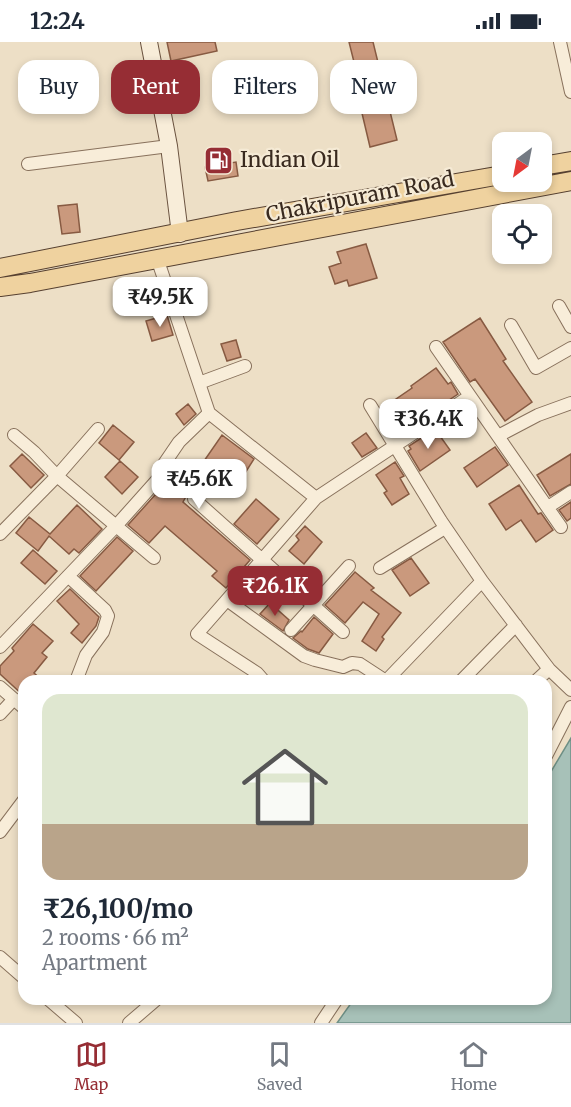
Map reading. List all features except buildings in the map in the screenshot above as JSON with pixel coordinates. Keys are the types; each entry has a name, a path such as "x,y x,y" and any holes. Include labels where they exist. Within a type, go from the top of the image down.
{"main road":[{"path":"552,164 571,161"},
{"name":"Chakripuram Road","path":"0,268 138,240 180,234 246,219 492,177"},
{"name":"Chakripuram Road","path":"552,183 571,181"},
{"name":"Chakripuram Road","path":"0,286 30,283 492,191"}],"street":[{"path":"149,42 169,146 180,234"},
{"path":"560,42 571,92"},
{"path":"28,164 169,146"},
{"path":"157,258 209,413 316,498"},
{"path":"559,306 571,327"},
{"path":"511,325 536,368 571,348"},
{"path":"436,347 561,527"},
{"path":"199,383 245,366"},
{"path":"259,675 197,634 316,498 470,396"},
{"path":"498,436 538,415 571,403"},
{"path":"370,405 445,528 482,581 549,669 571,690"},
{"path":"0,647 158,479 164,464 179,442 209,413"},
{"path":"0,534 57,476 98,429"},
{"path":"14,435 57,476 154,558"},
{"path":"548,507 571,492"},
{"path":"194,499 343,632"},
{"path":"380,568 445,528"},
{"path":"291,630 349,566"},
{"path":"68,576 105,610 108,616 103,632 86,655 78,675"},
{"path":"392,675 482,581"},
{"path":"227,600 304,656 343,667 352,663 360,664 377,675"},
{"path":"467,675 516,626"},
{"path":"543,675 549,669"},
{"path":"0,687 18,703"},
{"path":"0,714 14,699"},
{"path":"552,744 571,707"},
{"path":"0,832 18,808"},
{"path":"0,957 18,973"},
{"path":"55,1005 76,1023"},
{"path":"129,1023 151,1005"},
{"path":"321,1023 333,1005"}],"water":[{"path":"571,738 571,1023 337,1023 350,1005 552,1005 552,770"}],"place":[{"name":"Indian Oil","path":"219,160"}]}
